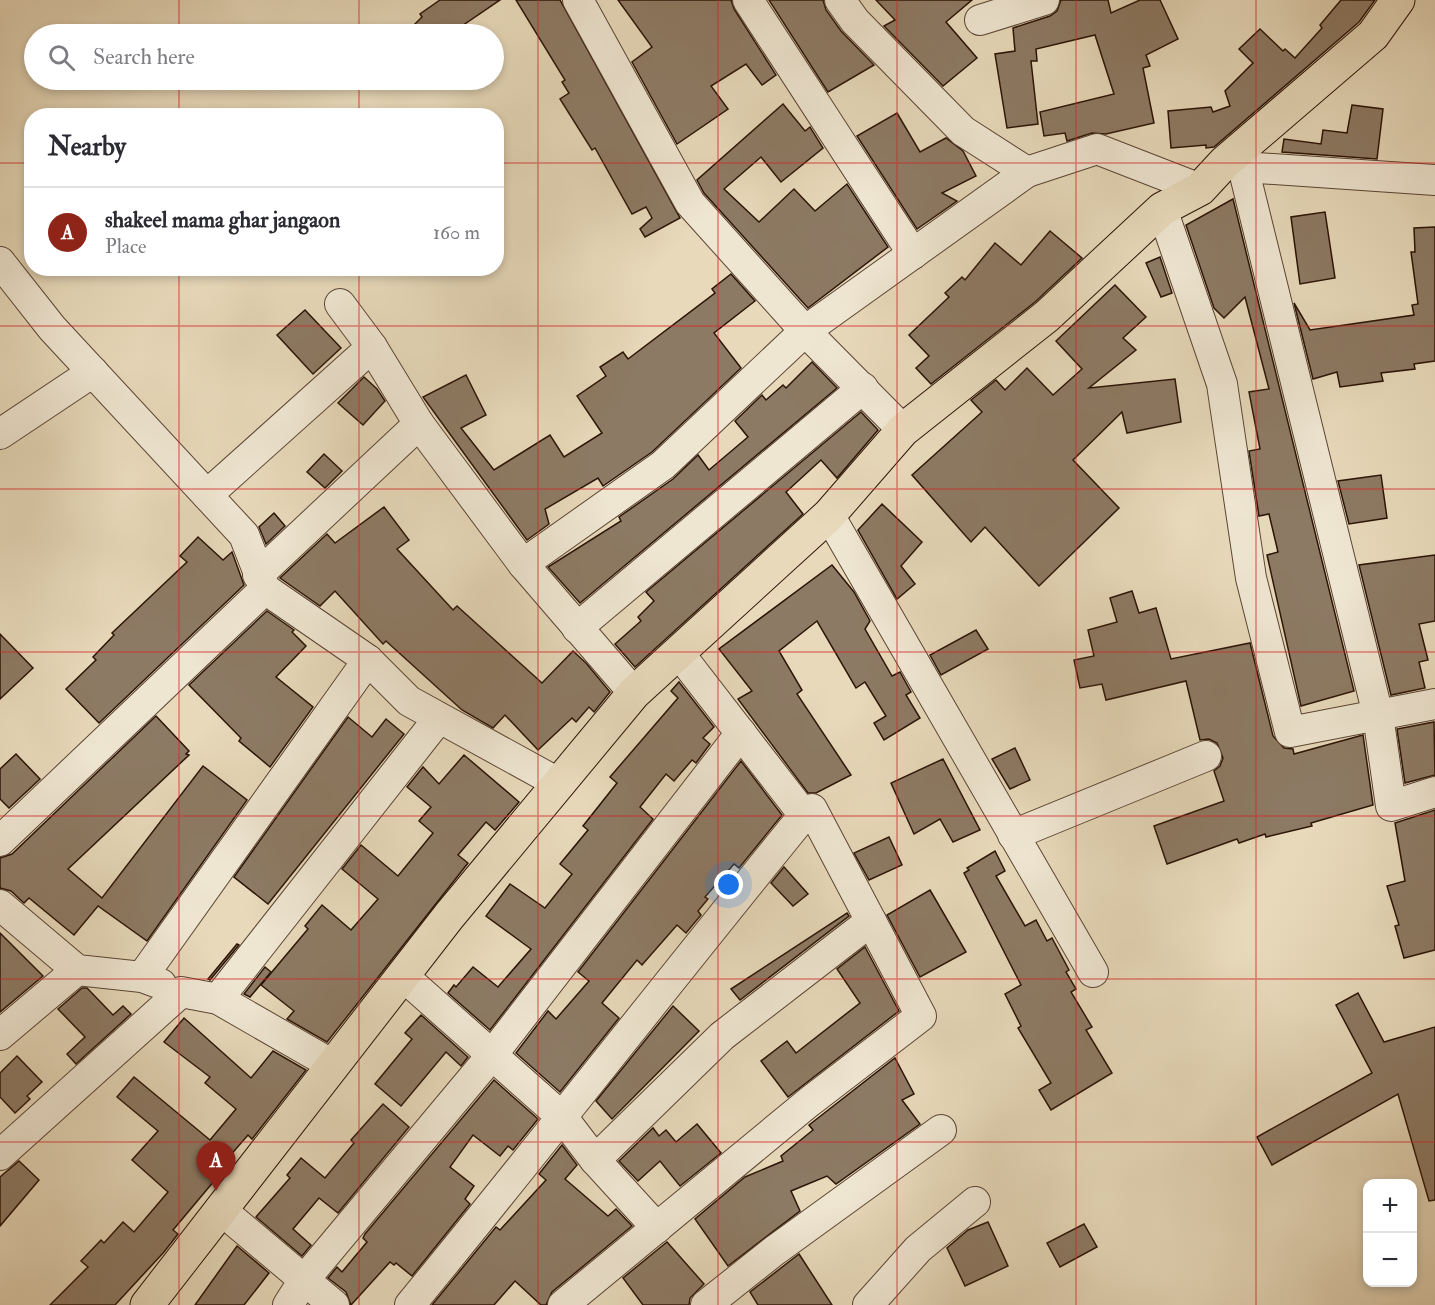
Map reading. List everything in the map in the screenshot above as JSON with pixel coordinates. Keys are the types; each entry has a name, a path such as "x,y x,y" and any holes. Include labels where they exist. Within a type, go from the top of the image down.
{"main road":[{"path":"147,1305 449,916 634,693 829,515 903,430 1047,316 1162,209 1200,189 1234,165 1373,35 1398,0"}],"street":[{"path":"578,0 690,203 805,331 903,430"},
{"path":"748,0 914,254"},
{"path":"840,0 855,21 963,131 1027,172"},
{"path":"980,20 1044,0"},
{"path":"523,564 663,465 805,331 1027,172 1097,149 1200,189"},
{"path":"1435,180 1234,165 1378,716 1391,806 1435,792"},
{"path":"1162,209 1222,384 1251,578 1290,732 1435,704"},
{"path":"0,261 52,328 244,535 261,582 368,660 409,701 560,784"},
{"path":"340,304 372,347 419,424 523,564 634,693"},
{"path":"207,495 372,347"},
{"path":"0,435 93,372"},
{"path":"577,628 862,388"},
{"path":"0,842 419,424"},
{"path":"829,515 1093,972"},
{"path":"678,652 804,815"},
{"path":"142,977 368,660"},
{"path":"218,999 439,717"},
{"path":"288,1305 304,1280 492,1055 741,733"},
{"path":"1013,835 1206,756"},
{"path":"410,1305 563,1118 659,993 804,815 812,809 921,1016 809,1102 563,1305"},
{"path":"0,905 77,970 142,977 181,992 218,999 332,1065"},
{"path":"595,1160 722,1036 871,921"},
{"path":"0,1035 77,970"},
{"path":"403,976 563,1118 595,1160 657,1228"},
{"path":"0,1155 181,992"},
{"path":"706,1305 774,1251 941,1130"},
{"path":"868,1305 918,1249 975,1202"},
{"path":"220,1209 334,1305"}],"building":[{"path":"440,0 500,0 465,24 415,24 422,17 420,14"},
{"path":"516,0 560,0 680,218 645,237 640,229 652,218 646,207 632,214 595,148 592,150 560,99 569,93 562,82 565,80"},
{"path":"618,0 731,0 734,9 776,75 762,85 746,64 711,86 728,109 677,144 632,62 652,47"},
{"path":"769,0 823,0 826,10 841,31 874,65 828,92"},
{"path":"876,0 972,0 946,22 977,58 943,86 884,26 895,20"},
{"path":"1061,0 1108,0 1111,13 1140,0 1160,0 1178,39 1146,55 1150,66 1143,68 1154,123 1106,134 1092,133 1067,141 1065,133 1044,136 1040,112 1114,94 1095,35 1036,49 1037,61 1031,61 1038,124 1007,128 995,54 1015,51 1013,28 1050,16 1057,11"},
{"path":"1341,0 1375,0 1359,22 1214,147 1206,148 1206,145 1171,148 1168,111 1211,107 1213,112 1230,106 1225,91 1253,63 1239,49 1260,29 1283,51 1285,49 1295,58 1322,28 1320,25"},
{"path":"783,104 805,131 810,127 823,148 781,182 761,157 724,189 759,222 794,189 815,211 847,184 888,247 808,308 704,193 697,180"},
{"path":"1352,105 1383,109 1377,159 1282,152 1284,139 1321,144 1323,130 1347,133"},
{"path":"897,113 920,152 946,138 963,151 976,176 942,193 957,201 917,229 857,136"},
{"path":"1233,199 1354,691 1301,706 1267,555 1278,552 1269,514 1259,516 1249,451 1260,449 1249,392 1269,389 1245,297 1224,318 1214,308 1186,225"},
{"path":"1325,212 1335,278 1300,284 1291,217"},
{"path":"1435,227 1435,361 1414,364 1415,369 1381,373 1383,381 1340,387 1337,372 1313,379 1294,303 1310,330 1414,315 1412,305 1418,304 1411,252 1415,252 1414,228"},
{"path":"1050,231 1082,258 1035,302 931,384 916,368 929,356 909,335 949,297 945,293 962,277 965,280 995,243 1021,265"},
{"path":"1160,257 1172,293 1161,297 1146,263"},
{"path":"731,274 755,301 714,333 741,368 652,452 603,486 598,478 545,509 549,524 527,540 423,397 466,375 486,415 461,428 494,470 550,435 564,457 602,433 577,396 606,376 600,367 623,352 628,359 715,293 712,289"},
{"path":"1115,285 1146,317 1123,338 1136,350 1089,388 1175,379 1181,422 1127,433 1122,412 1073,460 1119,508 1039,586 985,527 971,542 912,475 982,412 971,400 996,380 1005,390 1027,368 1053,395 1082,369 1056,341"},
{"path":"305,310 341,348 313,374 277,335"},
{"path":"812,362 837,388 580,603 548,567 621,521 619,517 673,479 698,455 709,470 748,437 735,421 762,395 766,400 783,385 786,388"},
{"path":"364,377 377,389 385,401 363,425 338,403"},
{"path":"861,412 878,430 837,478 821,460 786,492 803,514 635,667 615,644 641,621 638,617 654,601 646,592"},
{"path":"324,454 342,471 325,488 307,472"},
{"path":"1381,475 1387,518 1349,524 1338,481"},
{"path":"882,504 922,542 901,566 915,584 897,599 858,530"},
{"path":"384,507 409,540 397,549 453,610 457,606 542,683 573,651 586,663 610,692 594,712 589,707 576,722 572,718 538,750 505,715 493,728 462,710 386,641 383,644 335,591 320,606 280,578 327,534 335,543"},
{"path":"274,513 285,526 266,544 259,527"},
{"path":"198,537 223,560 232,552 244,585 99,723 66,689 96,660 93,657 114,635 112,633 187,562 180,556"},
{"path":"1435,555 1435,621 1419,624 1428,660 1419,662 1425,688 1391,695 1359,565"},
{"path":"832,565 854,592 870,621 865,629 892,676 900,672 911,692 906,695 920,718 884,740 874,723 886,716 865,682 856,688 817,621 779,651 802,690 797,694 851,775 816,793 808,793 738,699 752,691 719,649"},
{"path":"1132,591 1139,613 1156,608 1171,659 1250,643 1273,736 1284,748 1293,749 1294,754 1363,735 1373,805 1311,823 1312,826 1266,837 1265,834 1239,843 1237,839 1167,864 1154,826 1224,801 1214,771 1220,766 1223,758 1217,743 1209,739 1200,740 1186,681 1106,700 1102,684 1080,688 1074,660 1094,656 1088,630 1117,622 1110,598"},
{"path":"267,611 294,630 292,632 306,646 276,677 313,707 270,767 239,741 241,738 189,685"},
{"path":"976,630 988,649 941,675 930,655"},
{"path":"0,634 33,668 0,699"},
{"path":"679,682 714,727 703,738 710,744 696,763 692,760 674,781 666,774 640,807 653,819 490,1030 448,993 473,967 498,987 531,949 486,916 510,884 545,908 572,874 560,864 588,830 583,826 617,783 610,777 678,698 671,691"},
{"path":"156,716 189,751 186,754 189,755 68,869 102,898 203,766 247,800 147,941 98,906 74,935 29,898 24,903 11,891 0,888 0,858 12,854"},
{"path":"348,717 372,737 386,719 404,734 268,904 234,877"},
{"path":"1434,722 1435,775 1405,783 1397,729"},
{"path":"1015,748 1030,780 1010,789 992,759"},
{"path":"16,754 40,779 9,808 0,799 0,769"},
{"path":"464,755 519,802 495,830 486,822 458,855 468,863 327,1042 287,1019 294,1011 261,985 308,929 305,926 322,905 351,930 378,899 342,869 361,845 398,876 433,833 419,821 431,807 407,787 423,767 439,784"},
{"path":"943,759 980,830 953,842 940,819 914,834 891,783"},
{"path":"741,761 782,815 739,868 734,864 705,897 708,899 698,911 701,915 686,933 677,925 642,965 637,960 602,1003 619,1018 560,1092 516,1053 548,1011 556,1019 589,981 578,972"},
{"path":"1435,810 1435,950 1404,958 1395,926 1399,925 1387,886 1405,881 1395,823"},
{"path":"889,837 902,865 869,880 854,853"},
{"path":"995,851 1005,871 996,876 1025,926 1036,920 1047,941 1052,938 1069,970 1066,972 1076,989 1071,992 1092,1027 1086,1030 1112,1073 1051,1110 1039,1090 1051,1083 1018,1028 1021,1026 1005,994 1021,985 964,873 969,870 967,868"},
{"path":"784,867 808,894 793,906 771,883"},
{"path":"930,890 966,952 920,977 887,915"},
{"path":"847,913 849,916 740,1000 731,989"},
{"path":"0,933 43,976 0,1012"},
{"path":"237,944 239,945 210,980 208,979"},
{"path":"865,947 899,1011 788,1097 761,1061 787,1041 796,1053 860,1003 837,969"},
{"path":"265,967 271,972 250,997 244,994"},
{"path":"82,988 87,988 113,1015 123,1006 131,1014 76,1064 67,1054 85,1037 58,1009"},
{"path":"1358,993 1384,1042 1435,1027 1435,1200 1429,1201 1398,1094 1272,1165 1257,1137 1372,1073 1336,1005"},
{"path":"673,1006 699,1031 612,1119 596,1101"},
{"path":"421,1015 468,1057 461,1066 446,1052 401,1106 375,1084 412,1039 405,1033"},
{"path":"184,1018 251,1078 273,1051 306,1070 252,1139 248,1135 221,1166 225,1168 173,1230 178,1234 115,1305 50,1305 88,1267 81,1261 101,1240 104,1243 123,1222 134,1232 168,1192 132,1160 158,1131 117,1097 134,1077 210,1140 236,1109 205,1083 210,1077 164,1042"},
{"path":"17,1056 42,1082 27,1096 30,1099 15,1113 0,1097 0,1073"},
{"path":"895,1058 914,1094 902,1100 920,1124 836,1184 827,1176 791,1191 800,1211 728,1266 695,1219 745,1177 783,1161 781,1156 813,1130 809,1125"},
{"path":"494,1080 538,1119 513,1150 508,1146 500,1156 473,1135 450,1167 474,1186 465,1199 470,1204 412,1276 396,1263 394,1265 390,1262 351,1305 346,1292 328,1278 337,1267 342,1272 367,1242 363,1238 365,1234"},
{"path":"383,1104 409,1127 338,1213 319,1198 293,1229 311,1245 302,1256 256,1217 290,1178 287,1175 301,1158 325,1178 354,1143 351,1140"},
{"path":"697,1124 721,1153 680,1186 660,1161 638,1181 619,1161 653,1128 659,1136 666,1130 676,1142"},
{"path":"562,1145 577,1165 565,1179 608,1216 616,1209 632,1226 552,1292 546,1305 541,1305 515,1281 494,1305 432,1305 496,1227 500,1230 546,1180 539,1174"},
{"path":"19,1161 39,1180 0,1226 0,1177"},
{"path":"988,1222 1008,1266 965,1286 947,1248 968,1230"},
{"path":"1084,1224 1097,1247 1060,1267 1047,1243"},
{"path":"667,1242 704,1284 690,1298 689,1305 643,1305 623,1278"},
{"path":"237,1246 269,1273 244,1305 195,1305"},
{"path":"799,1254 832,1305 758,1305 750,1292"}],"place":[{"name":"shakeel mama ghar jangaon","path":"216,1191"}]}
